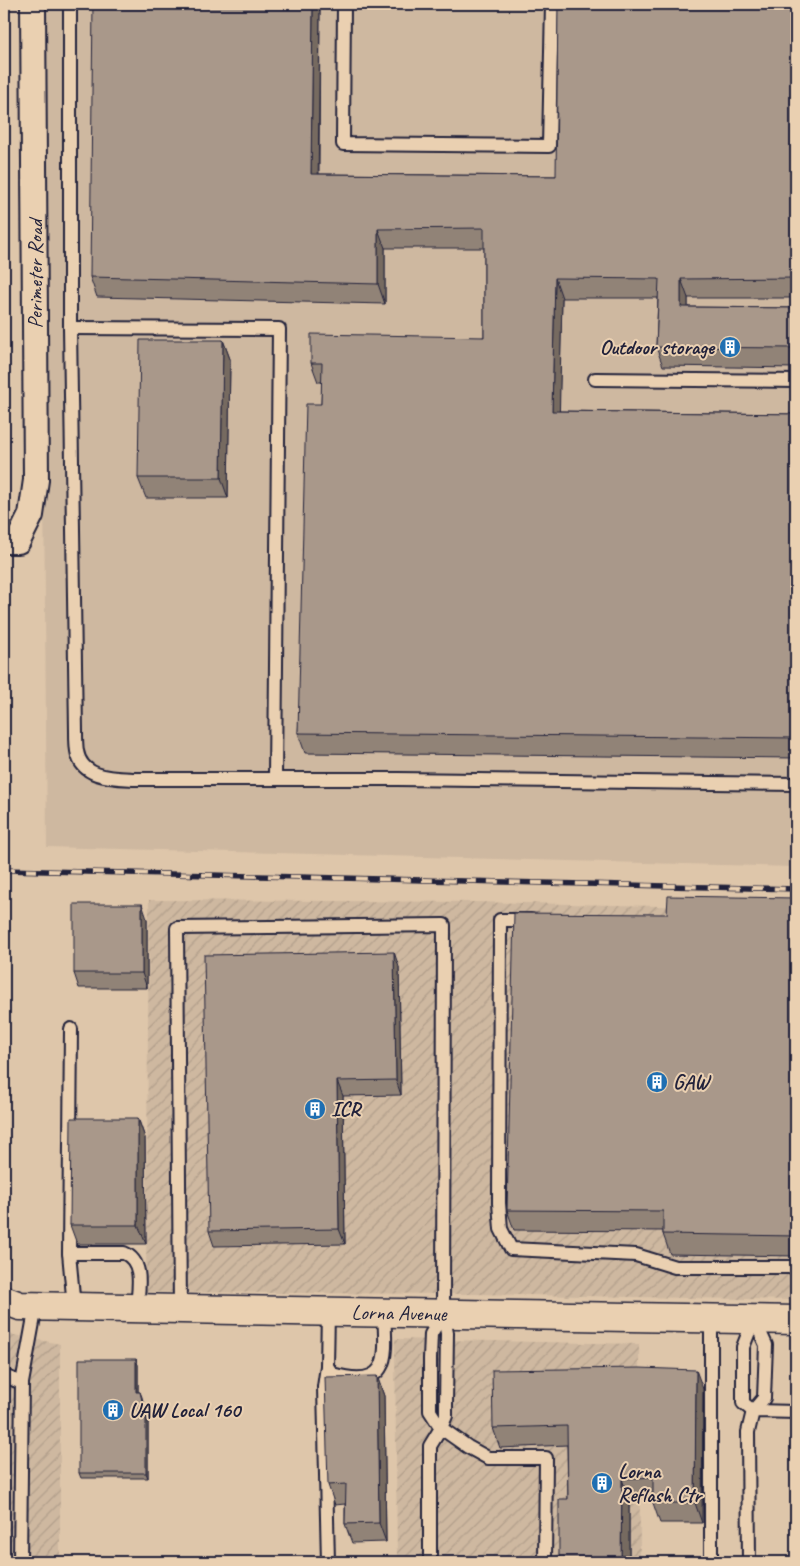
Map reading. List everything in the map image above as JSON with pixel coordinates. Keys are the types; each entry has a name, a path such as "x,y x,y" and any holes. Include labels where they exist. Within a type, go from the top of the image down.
{"street":[{"name":"Perimeter Road","path":"11,541 31,515 36,480 33,4"},
{"name":"Lorna Avenue","path":"4,1300 20,1306 796,1320"}],"lane":[{"path":"70,4 70,328 77,753 83,766 95,774 108,778 796,784"},
{"path":"344,4 342,144 549,146 552,4"},
{"path":"70,328 279,329 275,778"},
{"path":"595,379 796,381"},
{"path":"539,920 500,920 498,1203 501,1229 512,1249 636,1255 675,1267 796,1267"},
{"path":"180,1309 177,928 444,926 444,1314 431,1334 430,1411 442,1428 468,1447 488,1458 546,1458 545,1562"},
{"path":"71,1029 69,1253 74,1307"},
{"path":"69,1253 124,1253 132,1256 139,1278 137,1308"},
{"path":"20,1562 22,1383 36,1306"},
{"path":"328,1312 328,1366 324,1387 328,1562"},
{"path":"328,1366 332,1374 342,1377 367,1378 376,1374 385,1356 384,1312"},
{"path":"711,1318 711,1562"},
{"path":"754,1319 743,1347 743,1403 753,1411 796,1412"},
{"path":"749,1562 748,1432 753,1411 764,1398 766,1345 754,1319"},
{"path":"4,1376 22,1383"},
{"path":"430,1562 430,1446 442,1428"}],"shaded area":[{"path":"40,4 796,4 796,867 47,847"},
{"path":"149,900 475,902 796,909 796,1300 472,1294 146,1292"},
{"path":"4,1333 60,1344 60,1562 4,1562"},
{"path":"395,1339 639,1344 640,1562 397,1562"}],"building":[{"path":"93,4 313,4 311,174 556,176 558,4 796,6 796,278 681,279 681,307 796,308 796,348 656,347 659,279 555,278 552,411 796,414 796,738 298,733 306,404 321,404 322,363 311,363 311,334 484,337 484,228 378,229 378,284 90,277"},
{"path":"140,340 223,340 221,478 138,478"},
{"name":"GAW","path":"668,896 796,898 796,1236 663,1234 663,1211 507,1210 514,913 667,914"},
{"path":"74,904 142,904 142,973 74,973"},
{"name":"ICR","path":"394,952 396,1080 337,1081 339,1229 209,1231 204,955"},
{"path":"71,1118 138,1118 138,1225 70,1225"},
{"name":"UAW Local 160","path":"79,1359 136,1359 136,1392 140,1392 146,1417 146,1473 79,1473"},
{"path":"639,1368 696,1370 695,1503 653,1503 653,1477 622,1479 621,1562 559,1562 559,1499 568,1499 567,1426 493,1428 492,1370"},
{"path":"377,1376 379,1523 345,1524 346,1484 328,1485 325,1377"}],"railway":[{"path":"4,870 796,889"}],"place":[{"name":"Outdoor storage","path":"730,347"},
{"name":"GAW","path":"657,1082"},
{"name":"ICR","path":"315,1109"},
{"name":"UAW Local 160","path":"113,1410"},
{"name":"Lorna Reflash Ctr","path":"602,1483"}]}
